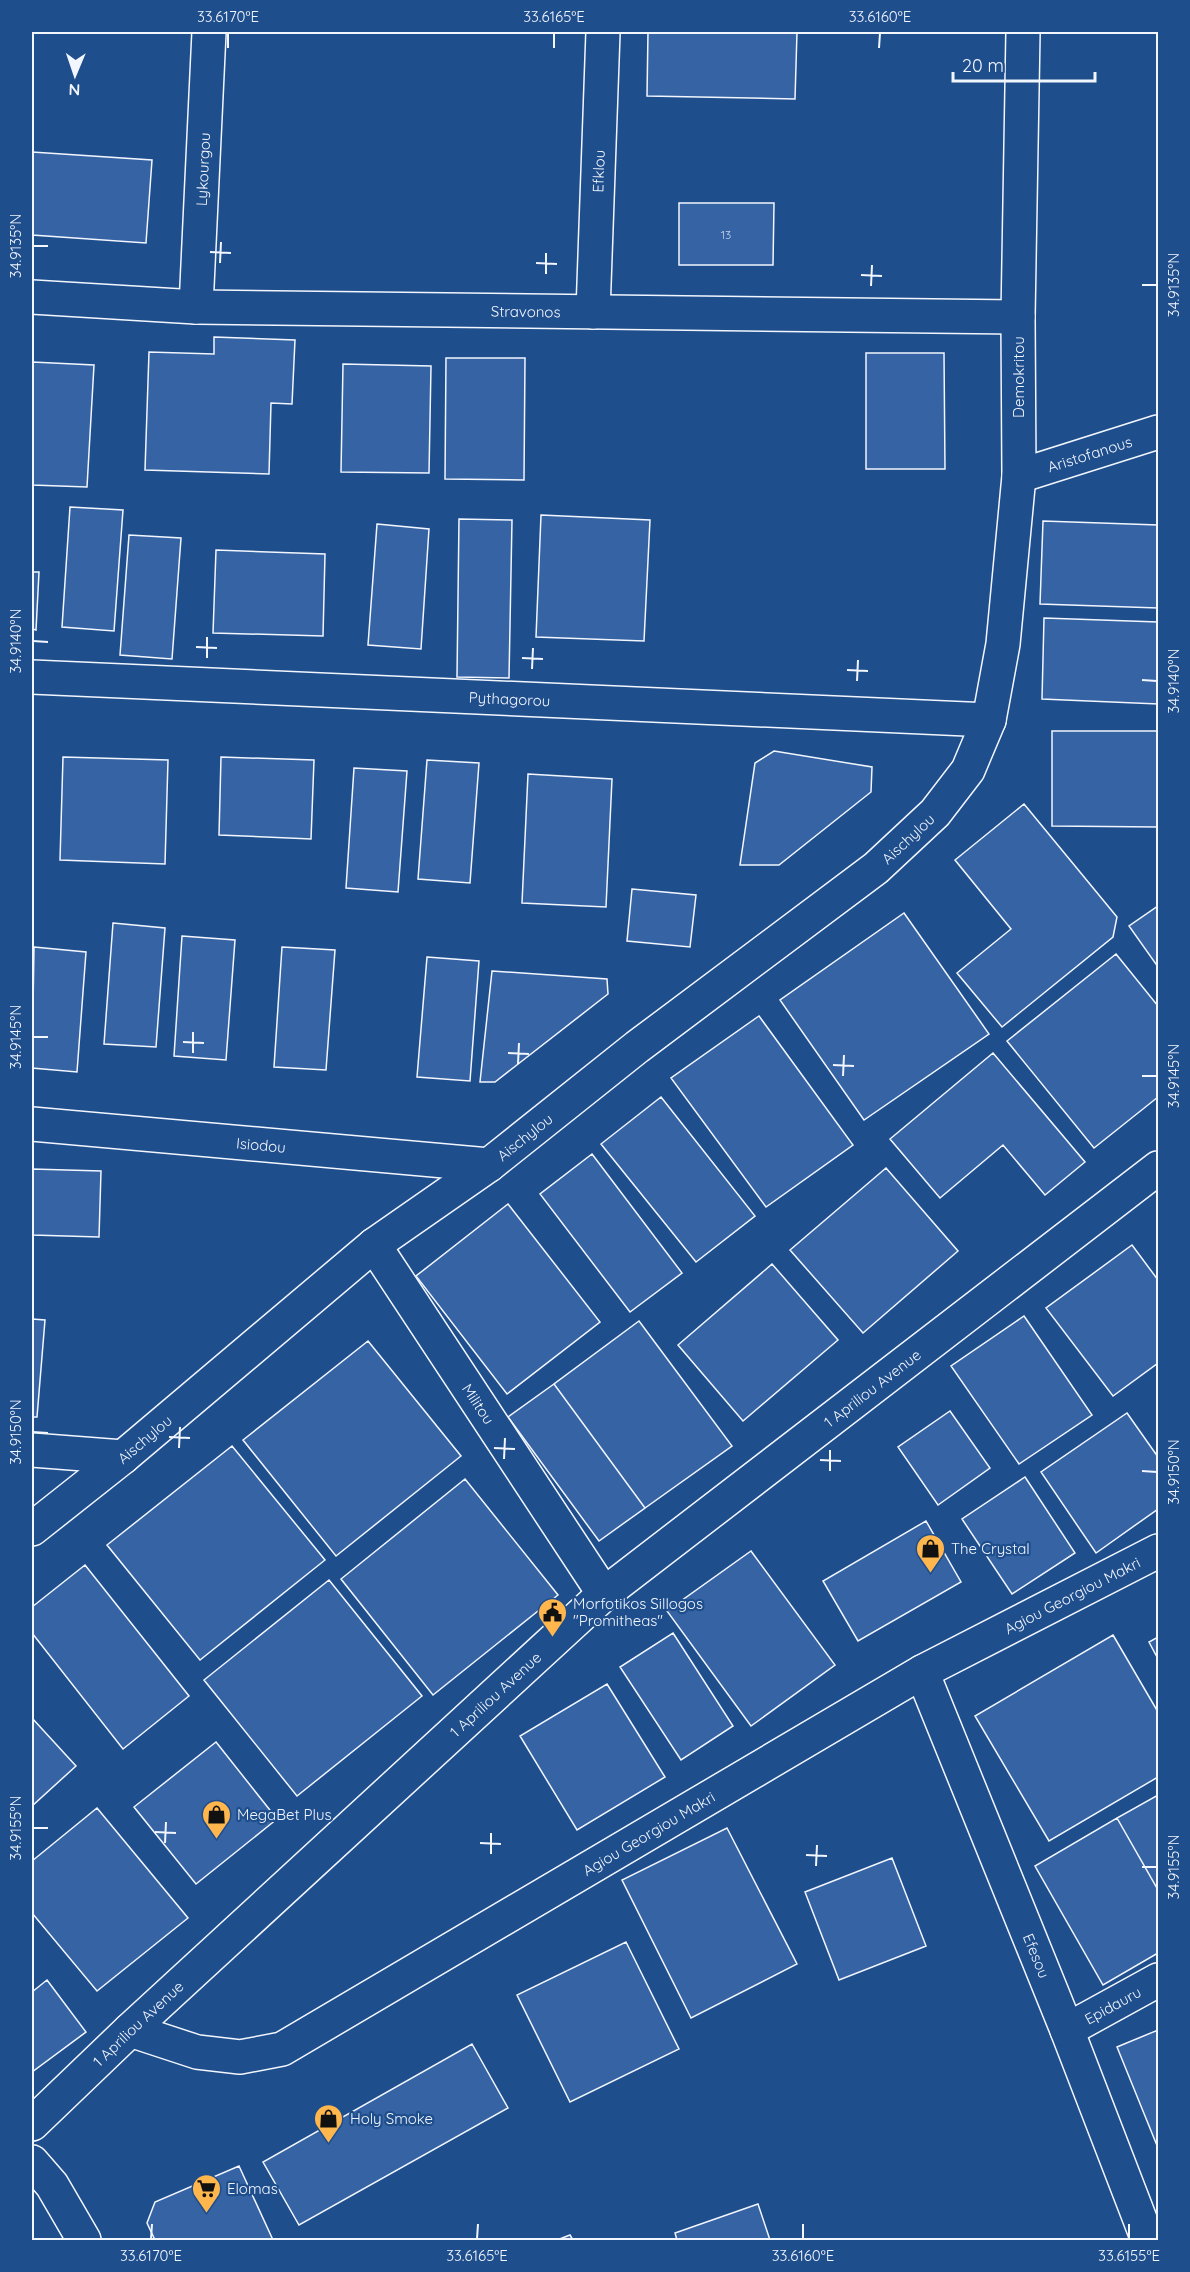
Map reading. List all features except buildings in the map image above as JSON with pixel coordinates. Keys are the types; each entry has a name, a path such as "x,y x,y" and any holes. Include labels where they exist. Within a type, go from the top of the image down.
{"street":[{"name":"Lykourgou","path":"196,307 209,32"},
{"name":"Efklou","path":"593,312 603,32"},
{"name":"Demokritou","path":"989,720 1003,644 1019,477 1018,317 1023,32"},
{"name":"Stravonos","path":"32,297 196,307 1018,317"},
{"name":"Aristofanous","path":"1019,477 1158,432"},
{"name":"Pythagorou","path":"32,677 989,720"},
{"name":"Aischylou","path":"32,1529 123,1457 374,1245 489,1165 637,1047 876,868 935,813 968,770 989,720"},
{"name":"Isiodou","path":"32,1124 489,1165"},
{"name":"1 Apriliou Avenue","path":"32,2124 130,2030 604,1594 1158,1168"},
{"name":"Militou","path":"374,1245 604,1594"},
{"path":"32,1450 123,1457"},
{"name":"Agiou Georgiou Makri","path":"130,2030 197,2052 240,2057 282,2049 922,1672 1158,1551"},
{"name":"Efesou","path":"922,1672 1067,2030 1148,2241"},
{"name":"Epidauru","path":"1067,2030 1158,1980"},
{"path":"32,2162 52,2185 84,2241"}],"place":[{"name":"The Crystal","path":"930,1574"},
{"name":"Morfotikos Sillogos \"Promitheas\"","path":"552,1638"},
{"name":"MegaBet Plus","path":"216,1840"},
{"name":"Holy Smoke","path":"329,2144"},
{"name":"Elomas","path":"206,2214"}]}
